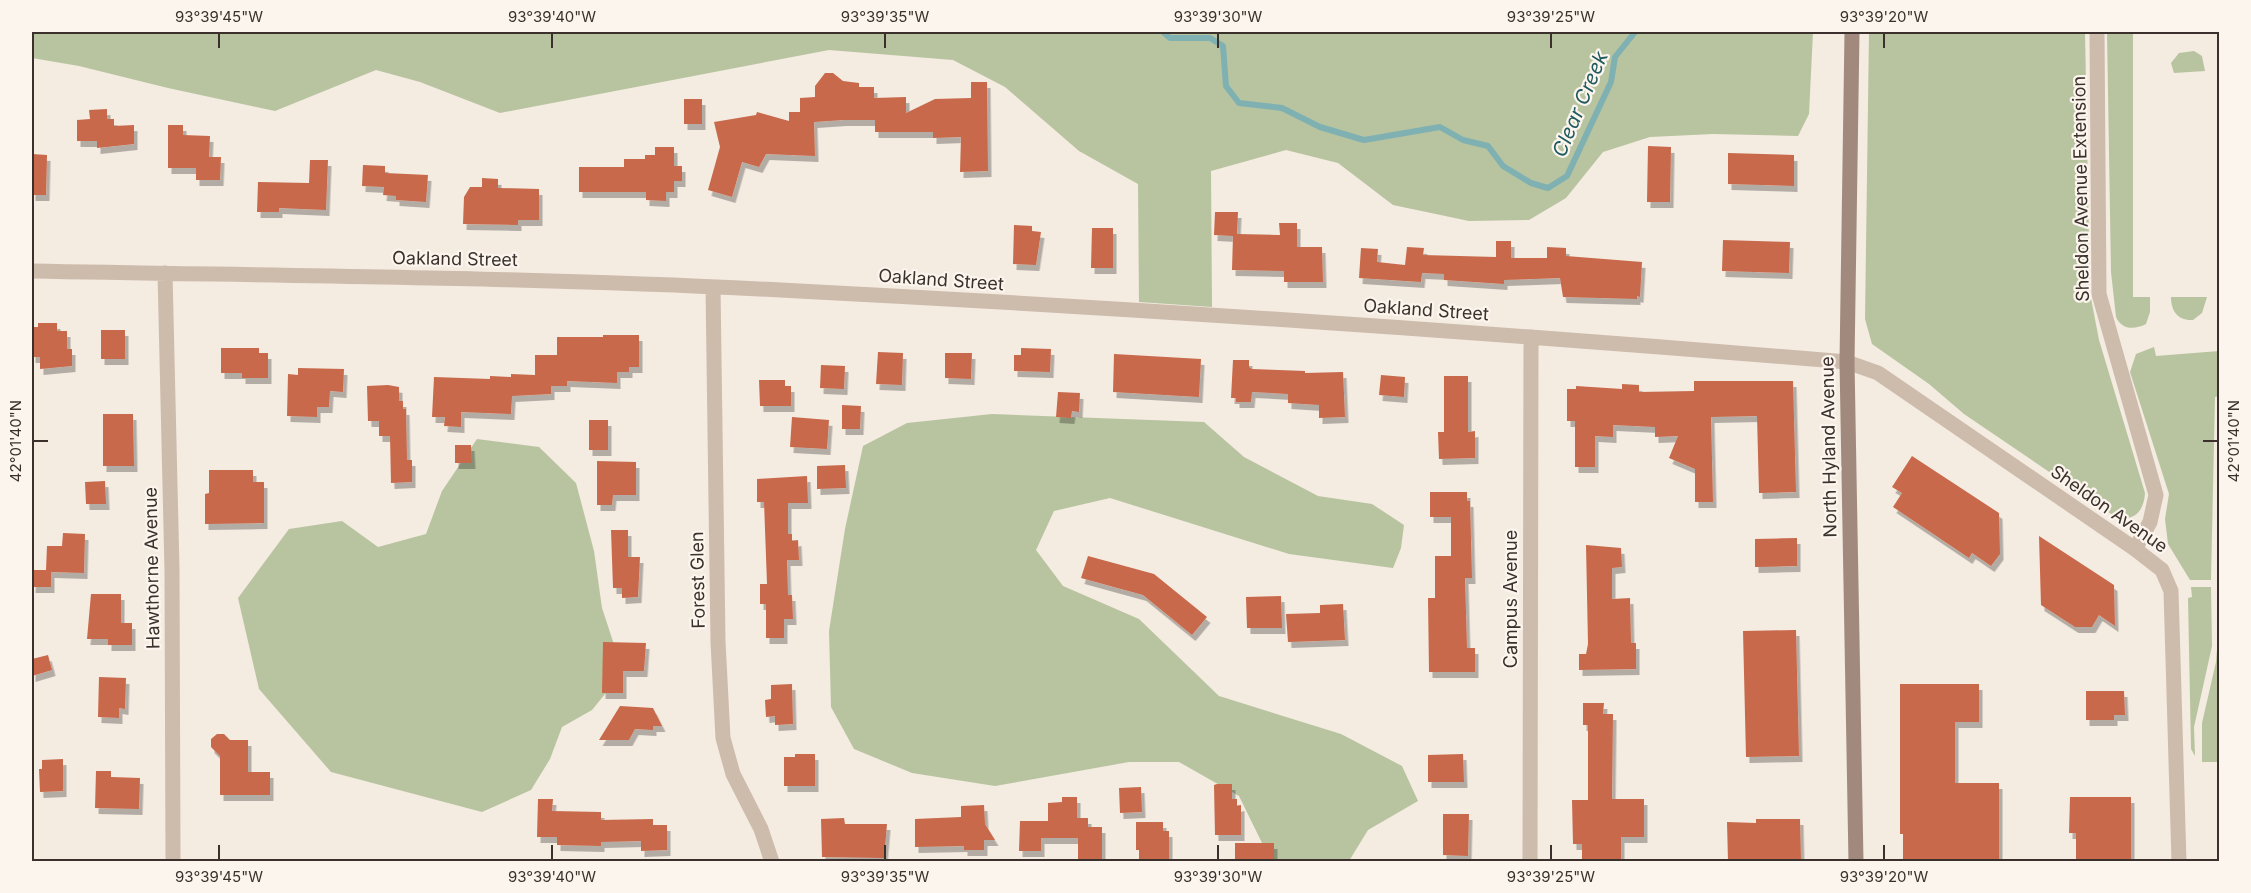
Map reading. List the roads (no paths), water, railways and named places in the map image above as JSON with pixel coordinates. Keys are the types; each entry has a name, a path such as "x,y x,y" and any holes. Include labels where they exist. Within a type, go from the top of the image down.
{"main road":[{"name":"North Hyland Avenue","path":"1852,32 1847,362 1856,861"}],"street":[{"name":"Sheldon Avenue Extension","path":"2097,32 2099,294 2156,495 2150,522 2135,549"},
{"name":"Oakland Street","path":"32,271 564,281 713,287 1531,337 1847,362"},
{"name":"Hawthorne Avenue","path":"165,273 172,570 172,861"},
{"name":"Forest Glen","path":"713,287 718,642 723,738 733,774 761,829 772,861"},
{"name":"Campus Avenue","path":"1530,861 1531,337"},
{"name":"Sheldon Avenue","path":"1847,362 1878,373 2135,549 2162,570 2171,591 2179,861"}],"waterway":[{"name":"Clear Creek","path":"1163,32 1170,38 1210,38 1223,46 1226,86 1239,103 1282,108 1320,127 1364,140 1440,127 1463,140 1488,146 1503,166 1531,183 1548,188 1567,176 1611,82 1615,57 1635,32"}]}
